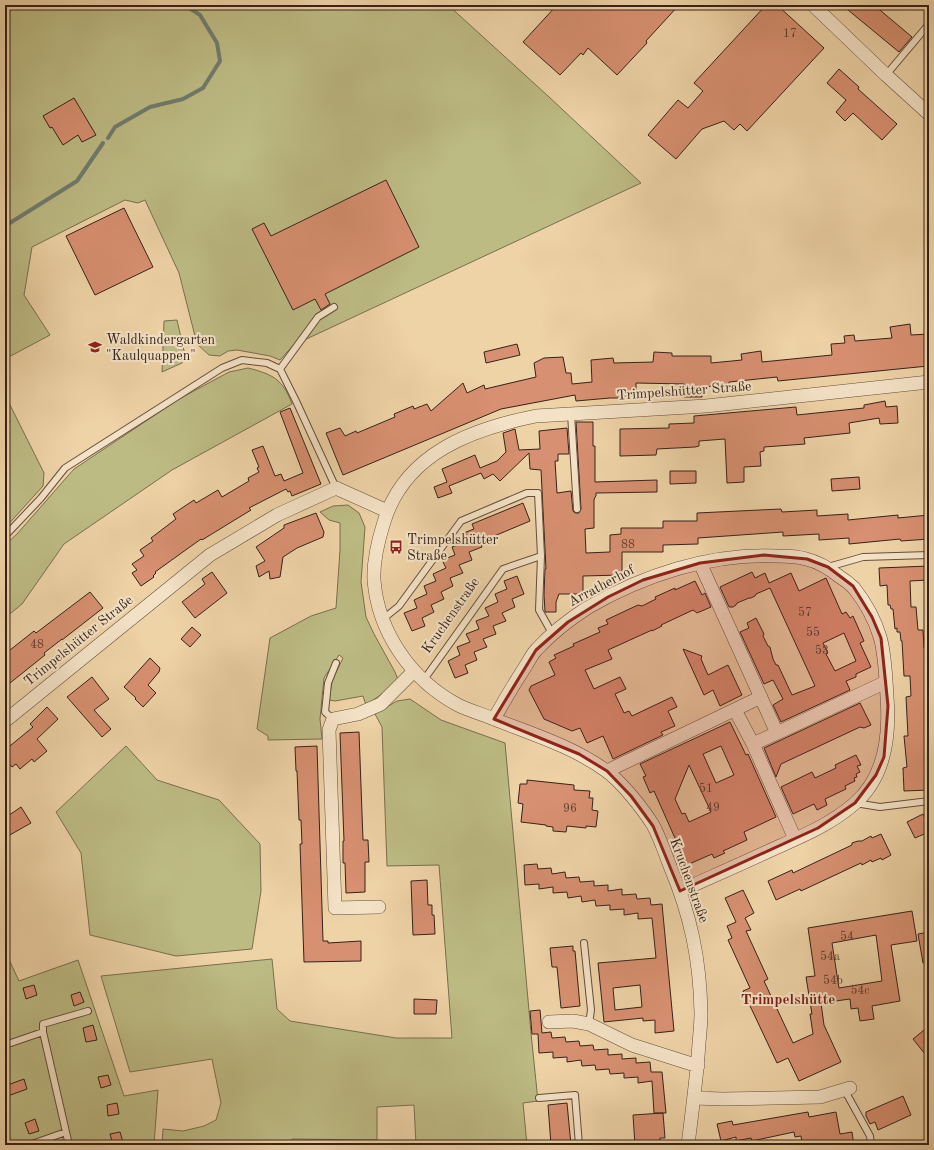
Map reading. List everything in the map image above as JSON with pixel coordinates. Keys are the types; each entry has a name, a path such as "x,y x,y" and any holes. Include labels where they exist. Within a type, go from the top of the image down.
{"street":[{"path":"813,5 929,114"},
{"name":"Trimpelshütter Straße","path":"387,511 401,487 419,466 438,451 456,441 496,426 518,420 536,416 706,406 929,382"},
{"path":"336,488 387,511"},
{"name":"Trimpelshütter Straße","path":"5,720 210,555 277,515 336,488"},
{"name":"Kruchenstraße","path":"387,511 378,542 375,558 374,579 382,620 393,642 406,662 424,681 458,705 548,740 579,754 607,771 631,796 653,826 680,890 694,938 698,973 701,1015 698,1066 688,1145"},
{"name":"Arratherhof","path":"494,719 511,687 536,650 568,622 588,608 643,580 700,563 764,555 789,556 807,559 828,567 852,586 872,617 880,638 886,682 888,730 884,757 876,775 855,804 835,819 795,840 680,890"},
{"path":"700,563 777,733"},
{"path":"379,907 335,908 329,730 334,719 358,714 381,704 414,671"},
{"path":"752,744 886,682"},
{"path":"607,771 761,698"},
{"path":"735,710 795,840"},
{"path":"549,1022 574,1021 589,1024 632,1045 698,1066"},
{"path":"694,1098 723,1099 820,1097 847,1089"}],"lane":[{"path":"886,75 929,24"},
{"path":"280,369 318,316 334,307"},
{"path":"5,536 41,498 65,468 222,368 242,360 267,363 280,369 336,488"},
{"path":"571,414 577,509"},
{"path":"382,620 398,606 461,520 527,493 538,493 541,556 539,610 553,635"},
{"path":"828,567 864,557 929,555"},
{"name":"Kruchenstraße","path":"424,681 503,569 541,556"},
{"path":"334,719 325,712 328,683 336,663"},
{"path":"855,804 880,807 929,800"},
{"path":"584,943 591,1010 589,1024"},
{"path":"69,1145 43,1032 43,1024 88,1011"},
{"path":"5,1045 43,1032"},
{"path":"847,1089 870,1136 871,1145"},
{"path":"539,1098 575,1095 579,1145"},
{"path":"29,1145 66,1132"}],"highlighted area":[{"path":"764,555 807,559 828,567 853,586 872,617 881,638 888,706 884,757 876,775 855,803 818,828 680,891 653,826 631,796 607,771 579,754 494,719 536,650 568,622 608,597 643,580 700,563"}],"shaded area":[{"path":"5,5 448,5 641,183 300,342 298,340 280,360 270,356 237,350 228,351 220,356 209,355 197,344 179,273 145,200 138,203 125,200 32,247 24,295 50,335 5,359"},
{"path":"177,320 185,355 182,363 162,372 164,321"},
{"path":"248,368 270,375 276,379 285,389 292,404 172,470 64,544 22,604 5,618 5,545 17,534 74,469 179,399 229,372"},
{"path":"5,395 44,473 43,486 5,528"},
{"path":"348,505 359,513 365,527 361,582 366,617 399,682 366,705 363,696 335,701 329,700 332,681 343,658 339,655 324,678 320,719 322,739 268,740 268,736 257,729 270,638 311,616 336,608 340,550 340,523 329,520 320,512 333,506"},
{"path":"410,699 441,720 505,743 538,1101 523,1103 527,1145 416,1145 414,1105 377,1107 377,1140 292,1139 292,1145 162,1145 163,1129 183,1131 204,1126 216,1120 221,1103 212,1059 130,1072 101,976 272,959 277,1009 290,1021 396,1038 452,1038 439,865 387,866 382,727 375,714 397,701"},
{"path":"126,746 157,780 219,800 260,844 261,891 252,949 176,956 90,935 81,853 56,812"},
{"path":"5,951 19,981 78,960 124,1096 158,1090 154,1145 5,1145"}],"building":[{"path":"557,5 679,5 646,41 647,43 617,75 588,48 583,55 581,53 560,75 523,42"},
{"path":"766,5 777,5 824,48 747,131 740,124 734,130 724,121 702,129 676,159 648,135 678,100 688,108 703,91 694,83"},
{"path":"842,5 874,5 912,37 899,52"},
{"path":"839,69 859,87 858,89 897,124 882,140 853,113 845,121 836,112 846,100 827,83"},
{"path":"74,98 96,135 82,142 78,135 63,145 43,116"},
{"path":"386,180 419,247 325,294 330,304 321,310 315,299 293,310 252,229 264,223 271,236"},
{"path":"124,208 153,267 95,295 66,236"},
{"path":"910,324 911,335 929,334 929,345 926,345 928,366 778,381 777,377 729,382 729,385 702,387 702,397 684,397 684,384 636,383 636,398 610,398 576,401 575,395 501,409 343,475 326,433 340,428 345,436 356,431 357,433 395,417 394,414 413,406 414,409 427,404 431,411 463,383 467,393 484,385 485,389 536,377 534,363 544,358 563,357 566,373 571,373 572,384 592,382 591,360 613,358 614,363 653,362 654,352 672,353 672,356 711,356 711,363 742,360 741,354 761,351 762,362 832,355 831,344 845,343 844,336 854,335 855,341 892,338 890,327"},
{"path":"517,344 520,355 486,363 484,352"},
{"path":"885,401 886,407 897,406 898,423 880,424 879,418 849,423 850,433 804,438 805,444 764,447 764,451 760,452 761,466 744,467 744,482 727,483 725,439 699,441 699,446 695,447 657,449 656,455 620,456 620,429 669,428 669,424 694,423 694,416 796,407 797,415 864,408 864,405"},
{"path":"290,408 321,484 292,496 290,491 288,492 286,489 249,508 251,510 202,540 201,539 155,572 154,577 141,586 132,573 137,570 132,564 144,556 140,550 153,541 151,538 176,519 173,514 194,500 196,503 218,490 222,497 249,481 248,478 259,472 257,468 259,467 252,450 263,446 275,476 281,474 284,481 303,473 280,412"},
{"path":"576,422 593,422 595,482 657,480 657,492 596,493 594,500 594,528 585,529 586,553 610,552 610,535 621,534 621,528 663,528 663,521 697,521 697,513 781,509 782,512 817,510 817,516 848,514 848,520 898,515 898,518 929,515 929,539 901,541 900,539 849,544 849,538 819,540 819,534 783,536 783,532 698,538 698,544 663,545 663,552 622,552 622,575 583,576 583,594 559,594 556,602 556,612 545,612 544,594 546,569 541,470 530,469 529,453 500,481 493,474 484,479 481,473 449,486 452,493 438,498 434,487 447,482 442,469 475,455 480,468 497,461 506,452 503,433 515,429 519,450 540,449 539,431 567,428 569,454 558,454 558,461 555,461 557,493 571,491 573,511 575,513 579,513 581,509"},
{"path":"670,471 696,471 696,483 670,484"},
{"path":"859,477 860,489 832,491 831,479"},
{"path":"523,503 530,521 480,542 482,547 469,552 472,560 459,565 463,573 450,578 453,586 441,592 444,599 431,605 434,612 422,618 425,626 412,631 404,613 417,608 414,600 427,594 424,586 436,581 433,574 446,568 442,560 455,555 452,547 465,542 461,534 474,529 472,524"},
{"path":"316,513 324,532 323,537 297,548 283,557 280,577 270,579 269,571 259,577 256,566 265,561 256,547 284,528 284,525"},
{"path":"929,566 929,580 910,581 911,607 916,607 918,630 923,630 924,648 926,648 927,675 929,675 929,723 927,723 929,767 926,767 928,790 904,791 903,768 907,767 904,736 908,736 906,697 911,696 910,676 904,676 900,632 897,632 897,628 895,629 893,609 891,609 890,605 888,605 887,585 880,586 879,568"},
{"path":"212,572 227,593 195,618 182,602 205,584 202,579"},
{"path":"752,572 755,578 765,573 769,583 791,573 799,591 826,578 842,614 846,612 850,618 853,616 864,641 860,643 871,667 856,674 856,677 846,681 850,690 781,722 773,705 783,699 773,680 764,684 740,632 749,628 747,623 756,618 764,634 763,636 770,647 773,659 776,665 778,665 792,695 815,686 770,588 756,594 751,598 737,603 733,607 729,607 720,587","holes":["844,633 856,661 835,671 826,654 828,653 823,643"]},
{"path":"517,576 524,594 512,599 515,607 502,613 506,621 493,626 496,634 483,639 487,647 474,652 477,660 465,665 468,673 455,678 448,661 460,655 457,647 470,642 466,634 479,629 476,621 489,616 485,608 498,602 495,594 507,589 504,581"},
{"path":"695,581 702,595 705,593 711,607 697,613 693,610 661,625 662,626 652,631 608,650 612,659 585,670 594,689 620,677 626,689 615,694 624,713 629,711 632,716 672,697 677,707 668,711 675,726 661,732 663,735 613,759 603,736 587,743 580,728 572,731 544,719 529,690 531,686 555,675 549,662 556,658 554,655 574,646 573,644 600,632 598,628 608,624 606,620 638,605 642,606 656,599 655,597"},
{"path":"90,592 103,608 44,653 45,655 5,687 5,654 34,631 36,633"},
{"path":"192,627 201,635 190,647 181,639"},
{"path":"683,649 702,656 701,659 708,675 728,665 742,695 720,706 713,690 704,695"},
{"path":"150,658 160,668 159,672 148,685 156,693 143,707 124,687"},
{"path":"92,677 109,699 94,710 111,729 102,737 67,697"},
{"path":"860,703 871,725 864,728 860,727 781,764 776,777 764,748"},
{"path":"47,707 58,719 37,739 47,751 34,762 32,759 20,769 16,764 12,767 5,759 5,750 33,727 30,724"},
{"path":"730,722 746,755 748,754 776,817 744,832 747,840 723,851 725,853 714,858 712,854 687,865 654,791 650,793 643,777 646,776 640,764","holes":["721,746 734,775 716,783 703,754","689,765 711,812 689,822 685,813 682,814 675,799"]},
{"path":"359,732 363,840 368,840 369,862 365,862 365,892 346,893 345,863 343,863 344,841 340,733"},
{"path":"317,746 323,941 328,941 328,943 361,941 361,961 304,962 300,844 302,844 301,820 299,820 295,747"},
{"path":"856,755 861,765 857,766 860,772 856,774 857,777 854,778 855,781 845,786 846,789 825,799 827,805 817,810 814,804 793,814 781,787 812,772 815,778 836,768 835,765"},
{"path":"527,780 574,785 574,790 590,791 589,798 593,798 592,810 598,811 596,827 586,826 586,828 567,826 566,832 553,831 553,827 546,825 521,822 523,804 518,803 520,784 527,784"},
{"path":"21,807 31,823 8,836 5,831 5,818"},
{"path":"923,814 929,827 929,832 915,838 907,822"},
{"path":"881,834 891,855 882,860 881,858 872,862 871,860 862,865 861,863 801,891 800,889 776,900 768,881 792,870 793,873 852,845 852,843"},
{"path":"537,864 538,869 551,868 552,874 565,872 566,878 579,877 580,882 594,881 594,886 608,885 608,891 622,889 622,895 636,894 637,899 650,898 651,905 662,904 674,1031 655,1033 655,1020 643,1021 643,1018 604,1022 598,963 656,958 652,918 638,919 638,913 624,915 624,909 610,910 610,905 596,906 595,900 582,902 581,896 568,898 567,892 553,893 553,887 539,889 539,884 525,885 524,865","holes":["640,985 642,1007 615,1010 613,988"]},
{"path":"427,880 428,905 432,905 435,934 413,935 411,881"},
{"path":"743,890 754,913 745,918 751,930 746,931 768,979 764,981 793,1043 813,1034 810,1014 812,1014 806,977 815,976 808,928 912,911 917,941 891,945 900,1001 872,1006 874,1019 860,1021 858,1008 851,1009 850,999 821,1003 824,1025 841,1062 799,1081 788,1058 777,1063 743,991 750,988 728,940 732,938 727,926 736,922 725,898","holes":["876,935 882,981 839,988 832,943"]},
{"path":"929,932 929,963 923,963 918,934"},
{"path":"573,946 573,951 575,951 580,1006 561,1008 557,967 552,967 550,948"},
{"path":"34,985 37,995 26,999 23,988"},
{"path":"80,992 84,1002 74,1006 71,995"},
{"path":"414,999 437,1000 436,1014 414,1014"},
{"path":"540,1010 542,1033 551,1032 552,1038 565,1037 566,1042 579,1041 580,1046 593,1045 594,1050 608,1049 608,1055 622,1054 622,1059 636,1058 636,1063 650,1062 651,1072 662,1072 666,1113 654,1113 652,1081 638,1083 638,1077 624,1078 624,1073 610,1074 609,1069 596,1070 595,1065 582,1066 581,1060 567,1062 567,1057 553,1058 553,1052 539,1053 538,1034 532,1034 530,1011"},
{"path":"93,1025 97,1040 86,1042 83,1028"},
{"path":"929,1026 929,1059 913,1039"},
{"path":"108,1075 111,1085 101,1088 98,1077"},
{"path":"24,1079 27,1089 5,1097 5,1086"},
{"path":"903,1096 911,1115 878,1130 875,1122 870,1124 866,1116 866,1112"},
{"path":"117,1103 119,1114 108,1116 107,1105"},
{"path":"567,1103 571,1145 551,1145 548,1105"},
{"path":"808,1112 809,1117 836,1112 840,1134 852,1132 854,1145 813,1145 813,1141 802,1143 801,1136 795,1137 794,1132 752,1141 751,1138 736,1141 736,1137 721,1141 717,1124 732,1121 733,1125"},
{"path":"663,1113 665,1138 660,1138 660,1145 635,1145 633,1115"},
{"path":"35,1119 39,1131 29,1134 25,1123"},
{"path":"120,1132 123,1142 113,1145 110,1134"}],"waterway":[{"path":"108,138 115,127 150,107 183,99 203,88 220,61 217,43 200,15 185,5"},
{"path":"5,226 77,181 103,143"}],"place":[{"name":"Waldkindergarten \"Kaulquappen\"","path":"95,347"},
{"name":"Trimpelshütter Straße","path":"396,547"}],"district":[{"name":"Trimpelshütte","path":"788,999"}]}
